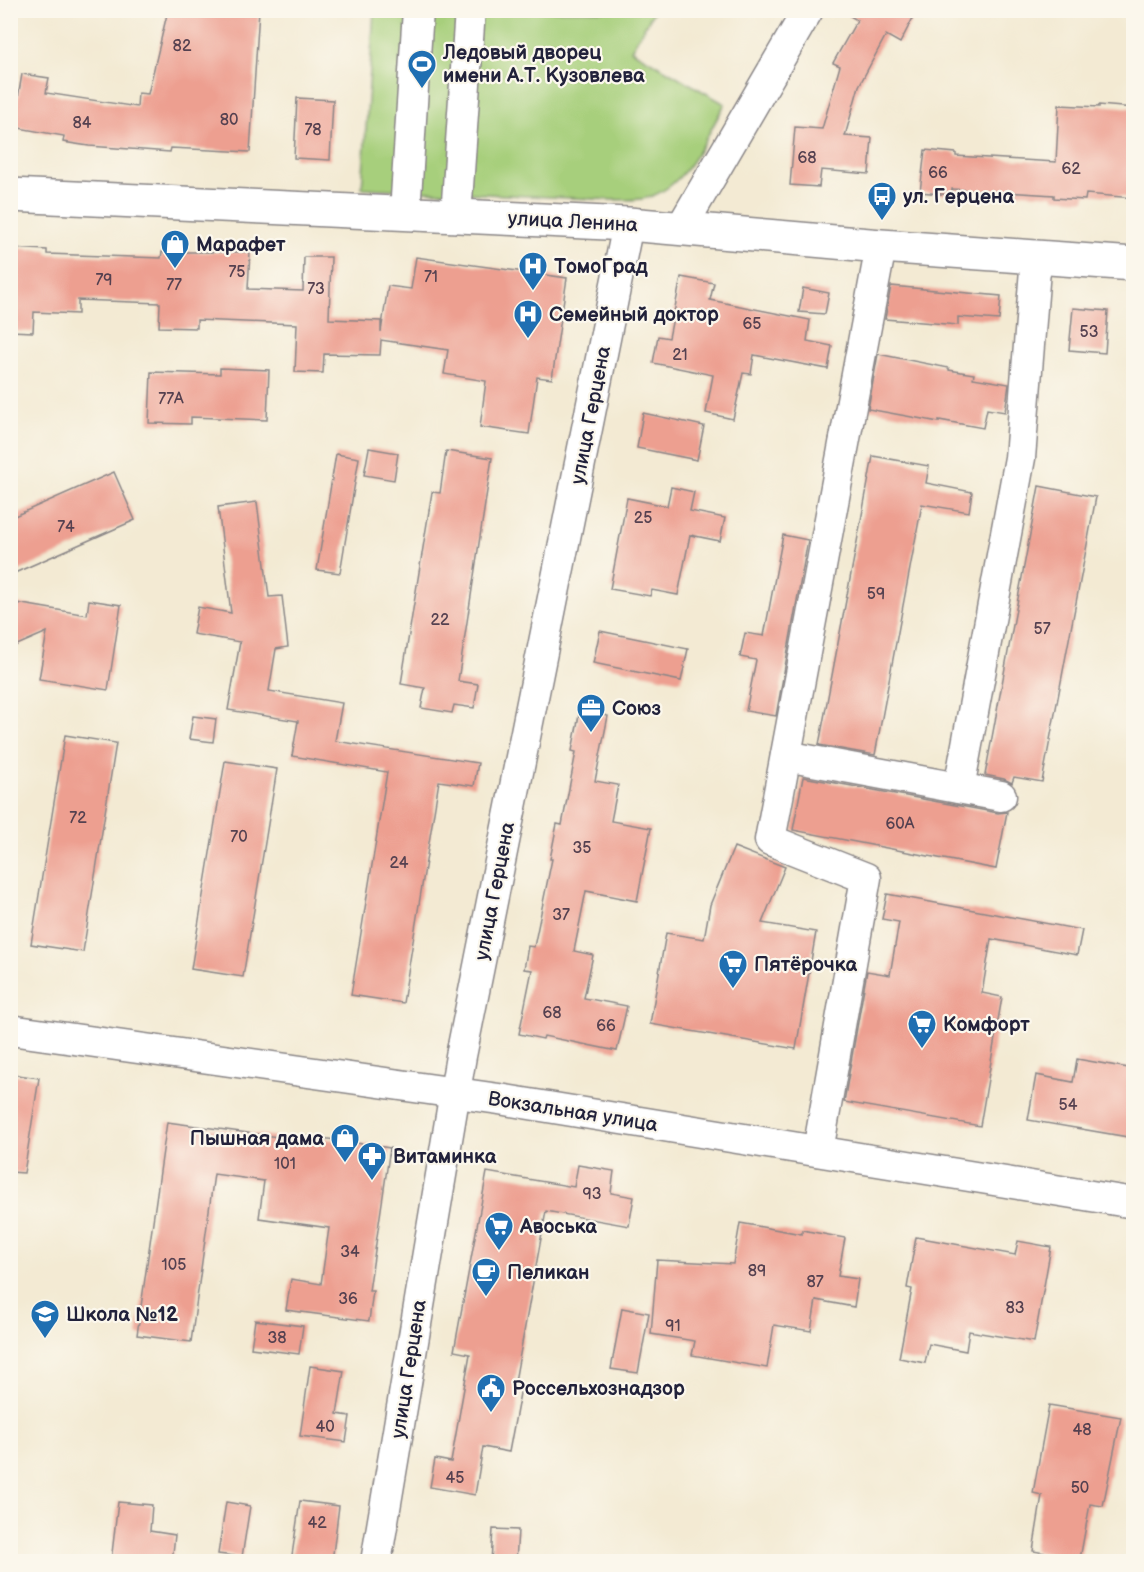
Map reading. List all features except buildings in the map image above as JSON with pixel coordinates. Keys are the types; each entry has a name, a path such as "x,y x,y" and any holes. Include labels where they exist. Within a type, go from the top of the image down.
{"main road":[{"name":"улица Ленина","path":"10,195 628,224 881,246 1134,264"}],"street":[{"path":"405,213 418,10"},
{"path":"456,216 470,10"},
{"path":"681,228 808,10"},
{"name":"улица Герцена","path":"376,1562 455,1093 628,224"},
{"path":"819,1151 866,879 770,840 881,246"},
{"path":"959,788 1020,458 1036,257"},
{"path":"786,756 1001,796"},
{"name":"Вокзальная улица","path":"10,1030 455,1093 1134,1203"}],"green space":[{"path":"374,11 654,11 631,50 725,104 702,146 684,172 660,192 642,199 613,200 362,188"}],"place":[{"name":"Ледовый дворец имени А.Т. Кузовлева","path":"422,90"},
{"name":"ул. Герцена","path":"882,222"},
{"name":"Марафет","path":"175,270"},
{"name":"ТомоГрад","path":"533,292"},
{"name":"Семейный доктор","path":"528,340"},
{"name":"Союз","path":"591,734"},
{"name":"Пятёрочка","path":"733,990"},
{"name":"Комфорт","path":"922,1050"},
{"name":"Пышная дама","path":"345,1164"},
{"name":"Витаминка","path":"372,1182"},
{"name":"Авоська","path":"499,1252"},
{"name":"Пеликан","path":"486,1298"},
{"name":"Школа №12","path":"45,1340"},
{"name":"Россельхознадзор","path":"491,1414"}]}
